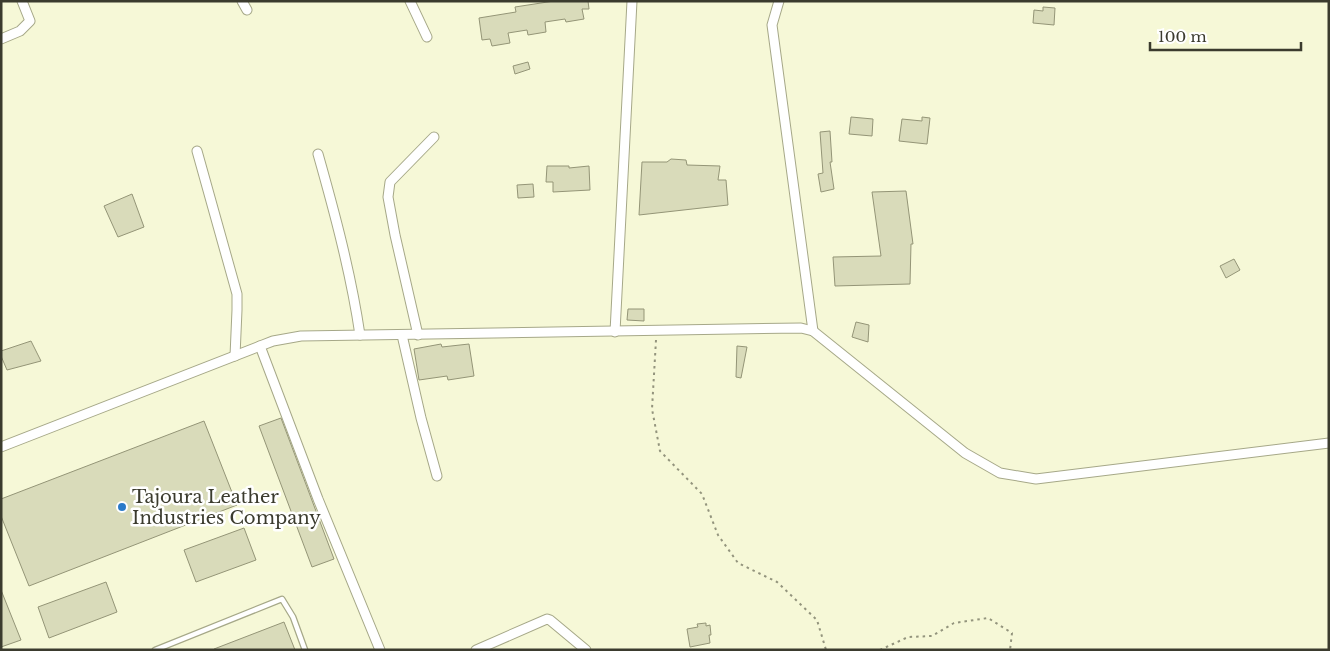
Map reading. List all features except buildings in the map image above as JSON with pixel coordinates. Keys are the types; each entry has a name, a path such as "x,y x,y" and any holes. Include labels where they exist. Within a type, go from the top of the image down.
{"street":[{"path":"1,39 20,31 30,21 22,1"},
{"path":"410,1 427,37"},
{"path":"615,332 632,1"},
{"path":"779,1 772,25 813,331"},
{"path":"418,334 395,235 388,190 390,182 434,136"},
{"path":"197,151 237,294 235,356"},
{"path":"318,154 338,222 360,335"},
{"path":"1,447 260,346 274,341 301,336 801,328 813,331 965,453 1000,473 1036,479 1329,443"},
{"path":"402,335 421,418 437,476"},
{"path":"260,346 318,499 380,650"},
{"path":"476,650 547,619 586,650"}],"lane":[{"path":"155,650 282,599 292,617 305,650"}],"path":[{"path":"657,331 652,409 660,451 702,494 718,535 738,563 777,582 817,620 826,650"},
{"path":"880,650 908,637 932,636 954,623 988,618 1012,633 1010,650"}],"place":[{"name":"Tajoura Leather Industries Company","path":"122,507"}]}
